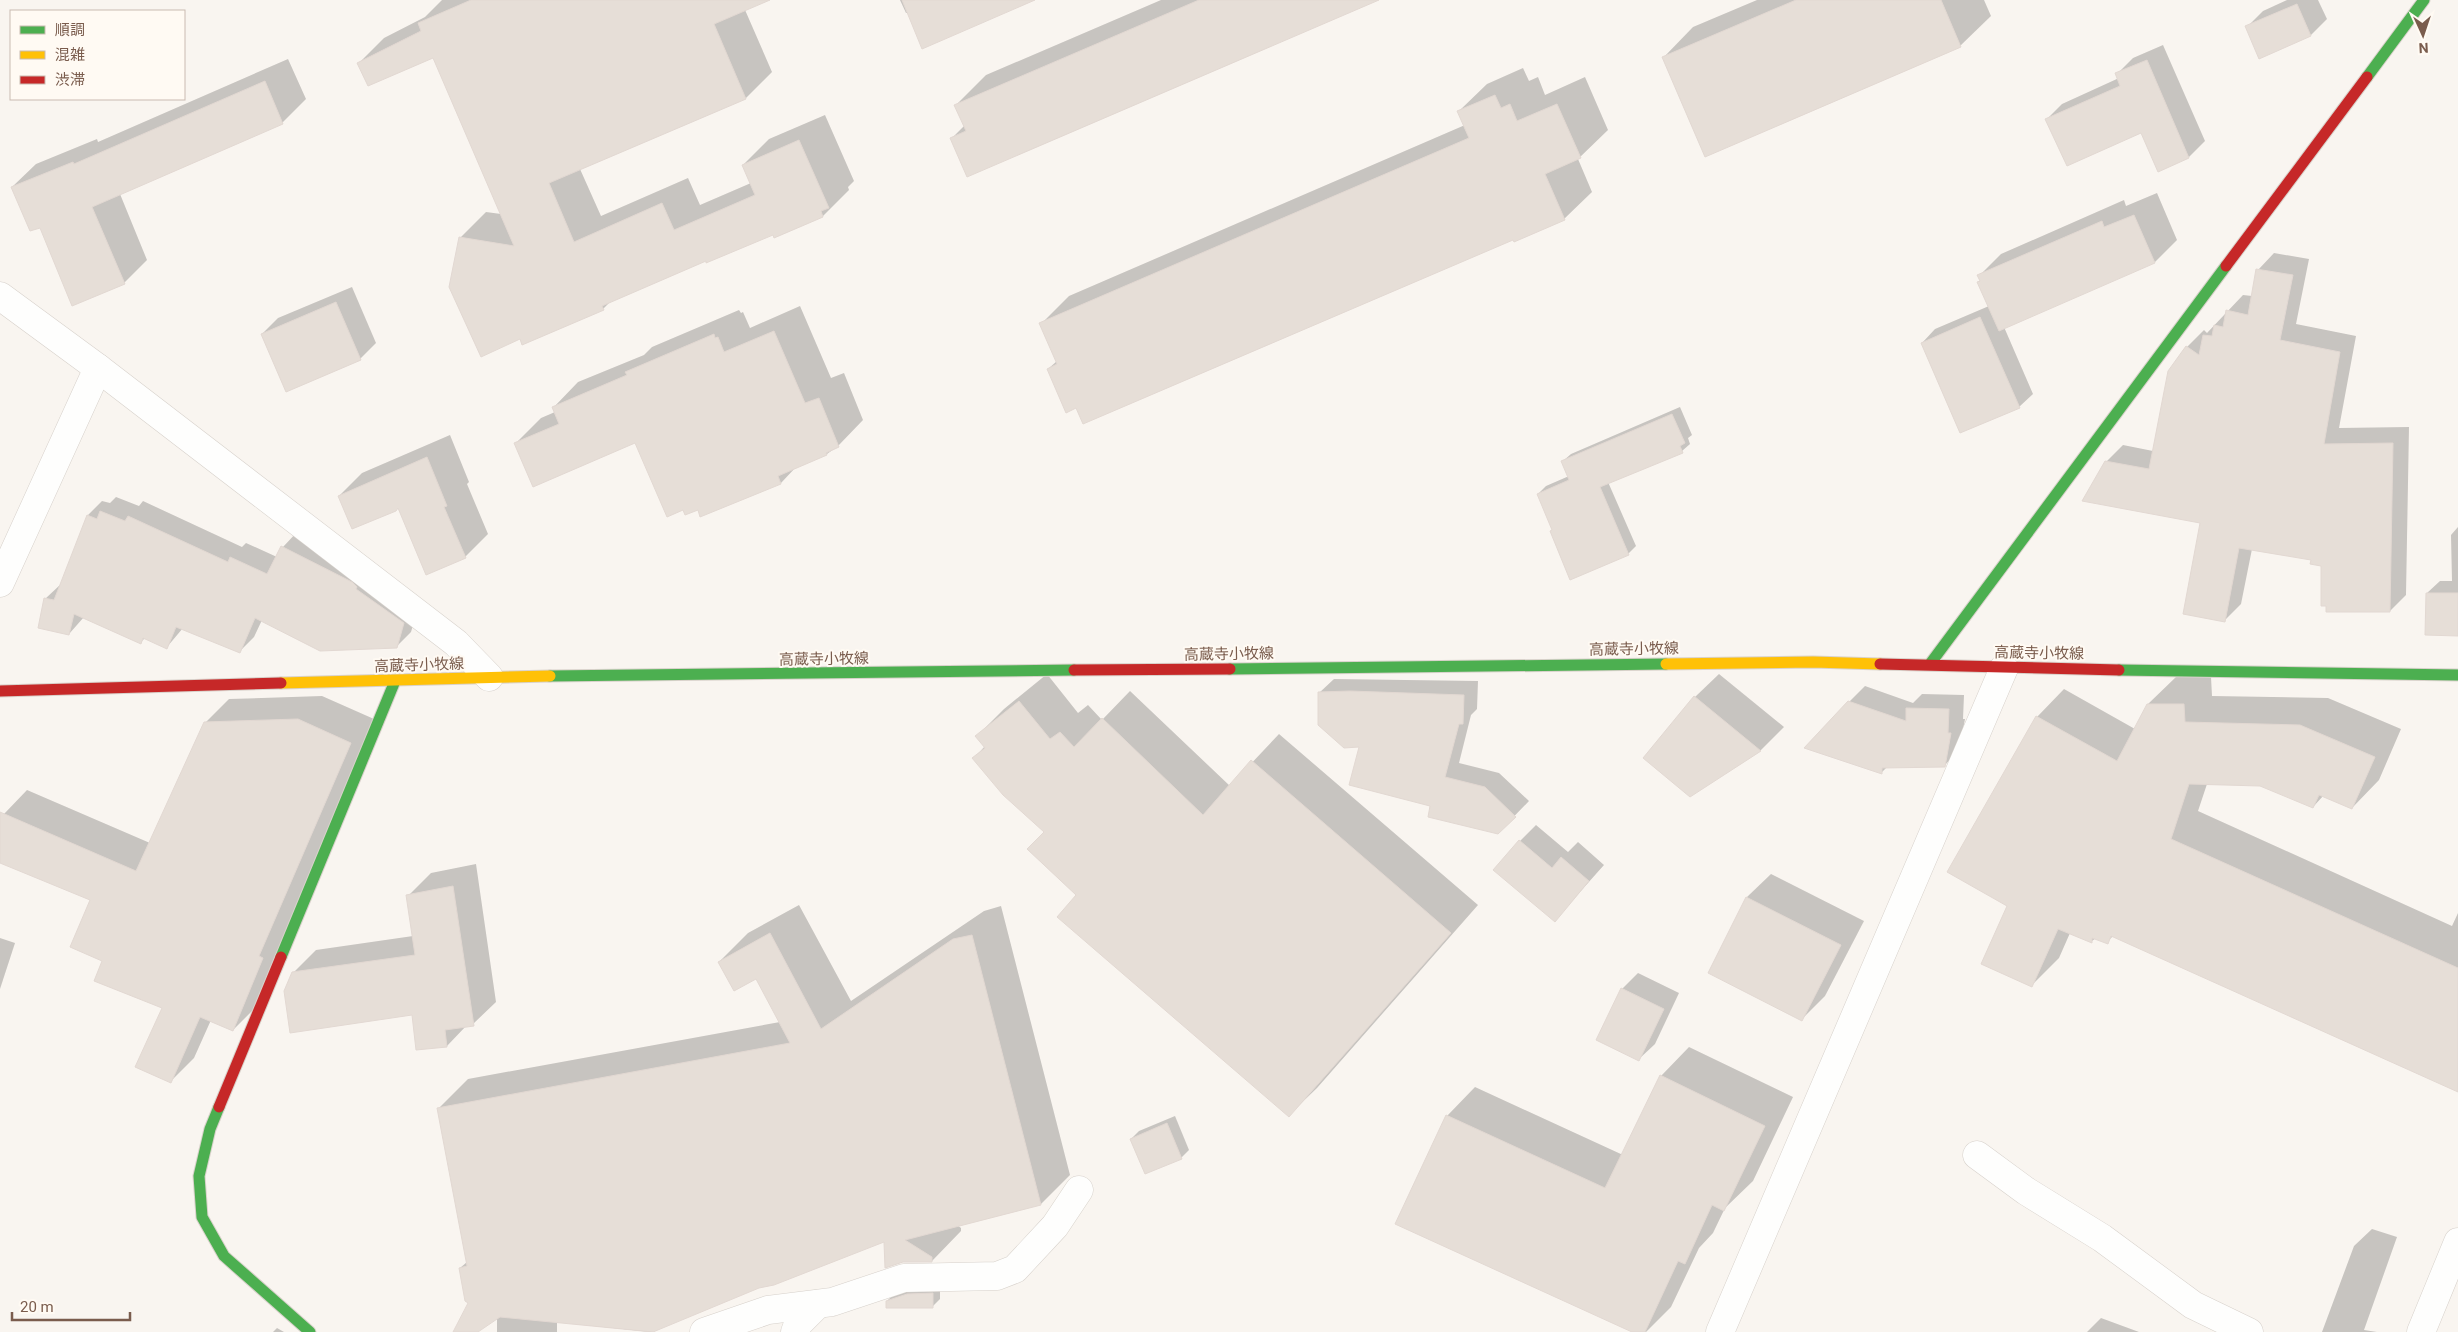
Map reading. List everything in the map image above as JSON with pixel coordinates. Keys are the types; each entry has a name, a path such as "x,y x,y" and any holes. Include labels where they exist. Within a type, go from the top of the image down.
{"main road":[{"path":"1930,664 2424,0"},
{"name":"高蔵寺小牧線","path":"0,691 489,678 1813,662 1930,664 2004,668 2458,676"},
{"path":"310,1332 224,1256 202,1217 199,1176 210,1129 395,681"}],"street":[{"path":"0,296 98,368 456,643 489,678"},
{"path":"0,584 98,368"},
{"path":"1720,1332 2004,668"},
{"path":"1978,1155 2026,1191 2102,1238 2192,1305 2249,1332"},
{"path":"704,1332 768,1310 832,1302 904,1278 997,1276 1015,1269 1055,1226 1079,1190"},
{"path":"2421,1332 2458,1242"},
{"path":"795,1332 798,1324 818,1304"}],"building":[{"path":"471,0 770,0 714,24 746,99 549,183 574,242 662,203 674,230 755,195 742,165 799,140 829,208 821,211 823,217 774,238 773,235 706,263 706,261 602,306 604,310 522,345 520,339 481,357 449,287 459,237 514,246 433,58 368,86 357,63 421,31 418,23"},
{"path":"902,0 1035,0 922,49"},
{"path":"1199,0 1379,0 967,177 950,138 966,131 954,105"},
{"path":"1796,0 1941,0 1961,47 1705,157 1662,57"},
{"path":"2297,4 2311,36 2259,59 2245,26"},
{"path":"2147,60 2189,158 2158,172 2141,133 2067,166 2045,119 2120,86 2115,73"},
{"path":"265,81 283,124 92,207 125,284 72,306 40,228 30,231 11,187 73,162 74,164"},
{"path":"1495,95 1501,108 1510,104 1517,121 1557,104 1581,158 1545,174 1565,220 1514,242 1513,240 1083,424 1076,408 1066,413 1047,369 1057,364 1039,323 1469,138 1457,111"},
{"path":"2134,215 2155,263 1999,331 1977,282 1980,281 1977,275 2102,221 2104,227"},
{"path":"2256,269 2293,275 2280,340 2340,352 2324,444 2393,443 2390,612 2326,612 2326,606 2321,606 2321,566 2310,564 2311,560 2239,548 2225,622 2183,614 2200,523 2082,501 2105,461 2149,469 2168,371 2186,346 2199,355 2203,335 2212,336 2214,325 2223,327 2226,310 2248,315"},
{"path":"336,302 361,360 286,392 261,334"},
{"path":"1980,317 2020,408 1960,433 1921,343"},
{"path":"774,331 805,403 819,398 839,447 826,453 827,455 778,476 781,484 700,517 698,510 685,515 683,510 667,517 635,443 533,487 514,443 559,424 552,407 627,375 625,372 714,334 715,338 718,337 724,352"},
{"path":"1672,414 1685,443 1680,446 1683,453 1600,487 1629,555 1570,580 1537,494 1569,480 1561,461"},
{"path":"427,457 447,506 444,507 466,558 426,575 398,508 396,511 352,529 338,496"},
{"path":"100,511 125,521 128,516 228,562 230,557 267,574 281,546 352,582 357,587 356,589 404,623 397,648 320,651 255,618 240,653 176,627 167,649 143,638 141,644 74,614 69,635 38,628 44,598 54,600 87,515 97,519"},
{"path":"2426,593 2458,593 2458,636 2425,635"},
{"path":"1350,691 1464,695 1463,724 1459,724 1445,777 1485,787 1516,817 1498,834 1428,817 1430,806 1349,785 1359,747 1344,748 1318,725 1318,692"},
{"path":"1694,696 1761,751 1690,797 1643,758"},
{"path":"1019,701 1050,739 1060,732 1074,747 1102,718 1203,815 1251,760 1451,933 1289,1117 1057,917 1076,895 1027,849 1044,832 1003,795 972,758 985,748 975,736"},
{"path":"1848,701 1906,721 1906,708 1949,709 1948,733 1951,733 1945,767 1882,768 1882,774 1804,748"},
{"path":"2147,704 2184,704 2185,722 2300,725 2375,757 2352,809 2319,795 2313,808 2260,786 2189,784 2171,839 2458,968 2458,1092 2111,936 2108,944 2092,938 2092,943 2058,929 2032,987 1981,964 2007,906 1947,872 2036,716 2117,761"},
{"path":"298,719 351,743 259,956 263,958 233,1031 200,1017 171,1083 135,1067 162,1008 94,981 102,961 70,947 90,900 0,863 0,812 136,871 204,722"},
{"path":"1519,840 1552,868 1561,857 1589,881 1555,922 1493,870"},
{"path":"453,886 474,1026 445,1030 447,1047 416,1050 412,1015 290,1033 284,991 292,972 415,955 406,895"},
{"path":"1746,897 1841,945 1802,1021 1708,973"},
{"path":"770,933 821,1029 953,939 972,935 1041,1205 905,1240 932,1257 932,1262 903,1262 885,1268 884,1242 774,1285 759,1288 653,1332 500,1317 478,1332 453,1332 468,1303 465,1301 459,1268 467,1266 437,1108 790,1043 756,979 734,991 718,962"},
{"path":"1621,988 1664,1009 1639,1061 1596,1040"},
{"path":"1660,1075 1765,1126 1724,1211 1712,1205 1685,1264 1678,1261 1645,1332 1632,1332 1395,1224 1446,1115 1605,1188"},
{"path":"1167,1123 1182,1159 1145,1174 1130,1139"},
{"path":"933,1293 933,1308 886,1308 886,1301 907,1294"}],"traffic: fast":[{"path":"2367,77 2424,0"},
{"path":"1930,664 2226,266"},
{"path":"1230,669 1666,664"},
{"path":"550,676 1074,670"},
{"path":"2119,670 2458,675"},
{"path":"281,957 395,681"},
{"path":"219,1107 210,1129 199,1176 202,1217 224,1256 310,1332"}],"traffic: slow":[{"path":"1666,664 1813,662 1880,664"},
{"path":"281,683 550,676"}],"traffic: jam":[{"path":"2226,266 2367,77"},
{"path":"1880,664 2119,670"},
{"path":"1074,670 1230,669"},
{"path":"0,691 281,683"},
{"path":"219,1107 281,957"}]}
